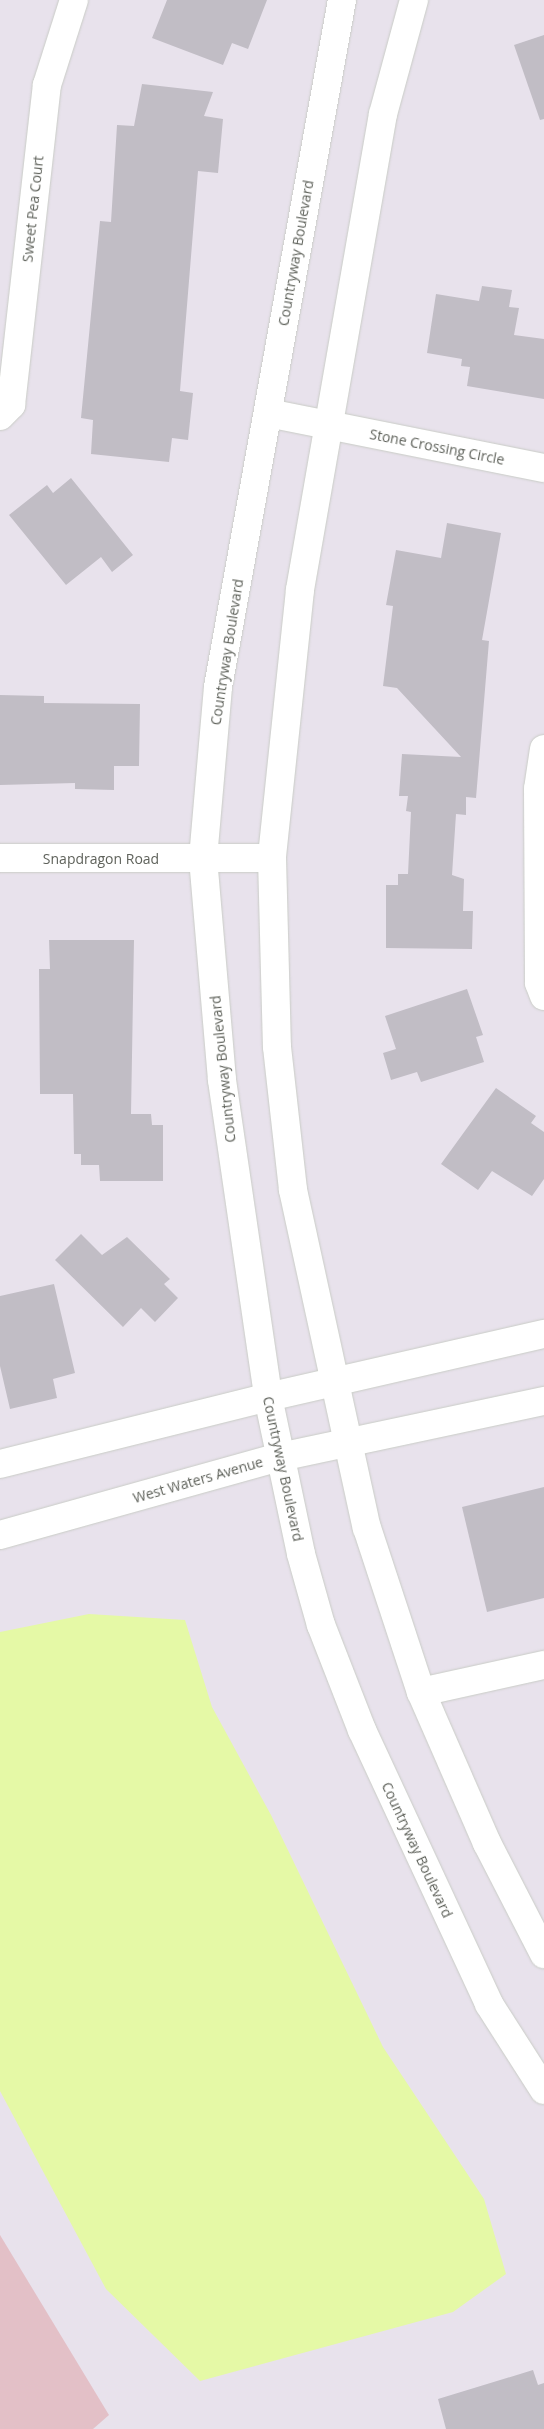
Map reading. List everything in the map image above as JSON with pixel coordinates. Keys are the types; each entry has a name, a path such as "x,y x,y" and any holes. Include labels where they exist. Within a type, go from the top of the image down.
{"street":[{"name":"Sweet Pea Court","path":"0,416 11,405 47,85 74,0"},
{"name":"Countryway Boulevard","path":"342,0 218,687 202,858 222,1080 268,1396 280,1457 320,1625 362,1730 489,2004 544,2090"},
{"path":"414,0 383,114 300,590 272,858 277,1047 293,1190 367,1528 421,1692 487,1842 544,1954"},
{"name":"Stone Crossing Circle","path":"268,413 544,468"},
{"path":"544,749 538,789 539,983 544,996"},
{"name":"Snapdragon Road","path":"0,858 272,858"},
{"path":"0,1464 268,1396 544,1334"},
{"name":"West Waters Avenue","path":"0,1535 280,1457 544,1401"},
{"path":"421,1692 544,1665"}],"shaded area":[{"path":"89,1614 185,1620 212,1707 271,1815 383,2047 484,2199 506,2274 453,2312 200,2381 106,2289 0,2091 0,1632"},
{"path":"0,2235 109,2415 93,2429 0,2429"}],"building":[{"path":"167,0 267,0 248,49 232,43 223,65 152,38"},
{"path":"544,35 544,119 540,120 514,45"},
{"path":"142,84 213,92 204,116 223,119 218,173 198,171 180,391 193,393 188,440 172,438 169,462 91,454 93,420 81,418 100,221 111,222 117,125 134,126"},
{"path":"482,286 512,290 509,307 519,308 514,335 544,339 544,399 467,386 470,367 461,366 462,359 427,353 436,294 479,301"},
{"path":"71,478 133,555 112,572 101,557 66,585 9,515 47,485 53,493"},
{"path":"447,523 501,533 482,640 489,641 476,798 466,797 466,815 456,814 452,875 464,879 463,911 473,911 472,949 386,948 386,885 398,885 398,874 408,874 411,812 406,811 408,796 399,796 402,754 461,757 397,688 383,686 393,606 386,605 396,550 441,558"},
{"path":"0,695 44,696 44,703 140,704 139,766 114,766 114,790 75,789 75,783 0,785"},
{"path":"49,940 134,940 131,1114 151,1114 152,1125 163,1125 163,1181 100,1181 99,1165 81,1165 81,1154 74,1154 73,1094 40,1094 39,969 50,969"},
{"path":"467,989 483,1035 476,1037 484,1062 421,1082 417,1072 391,1080 383,1053 396,1049 385,1016"},
{"path":"496,1088 536,1116 531,1123 544,1132 544,1179 532,1196 492,1171 478,1190 441,1164"},
{"path":"81,1234 102,1255 127,1237 170,1279 164,1284 178,1298 155,1322 141,1308 123,1327 55,1260"},
{"path":"54,1284 75,1373 53,1379 57,1398 10,1409 0,1366 0,1296"},
{"path":"544,1487 544,1598 487,1612 462,1507"},
{"path":"533,2370 538,2385 544,2383 544,2429 446,2429 438,2399"}]}
